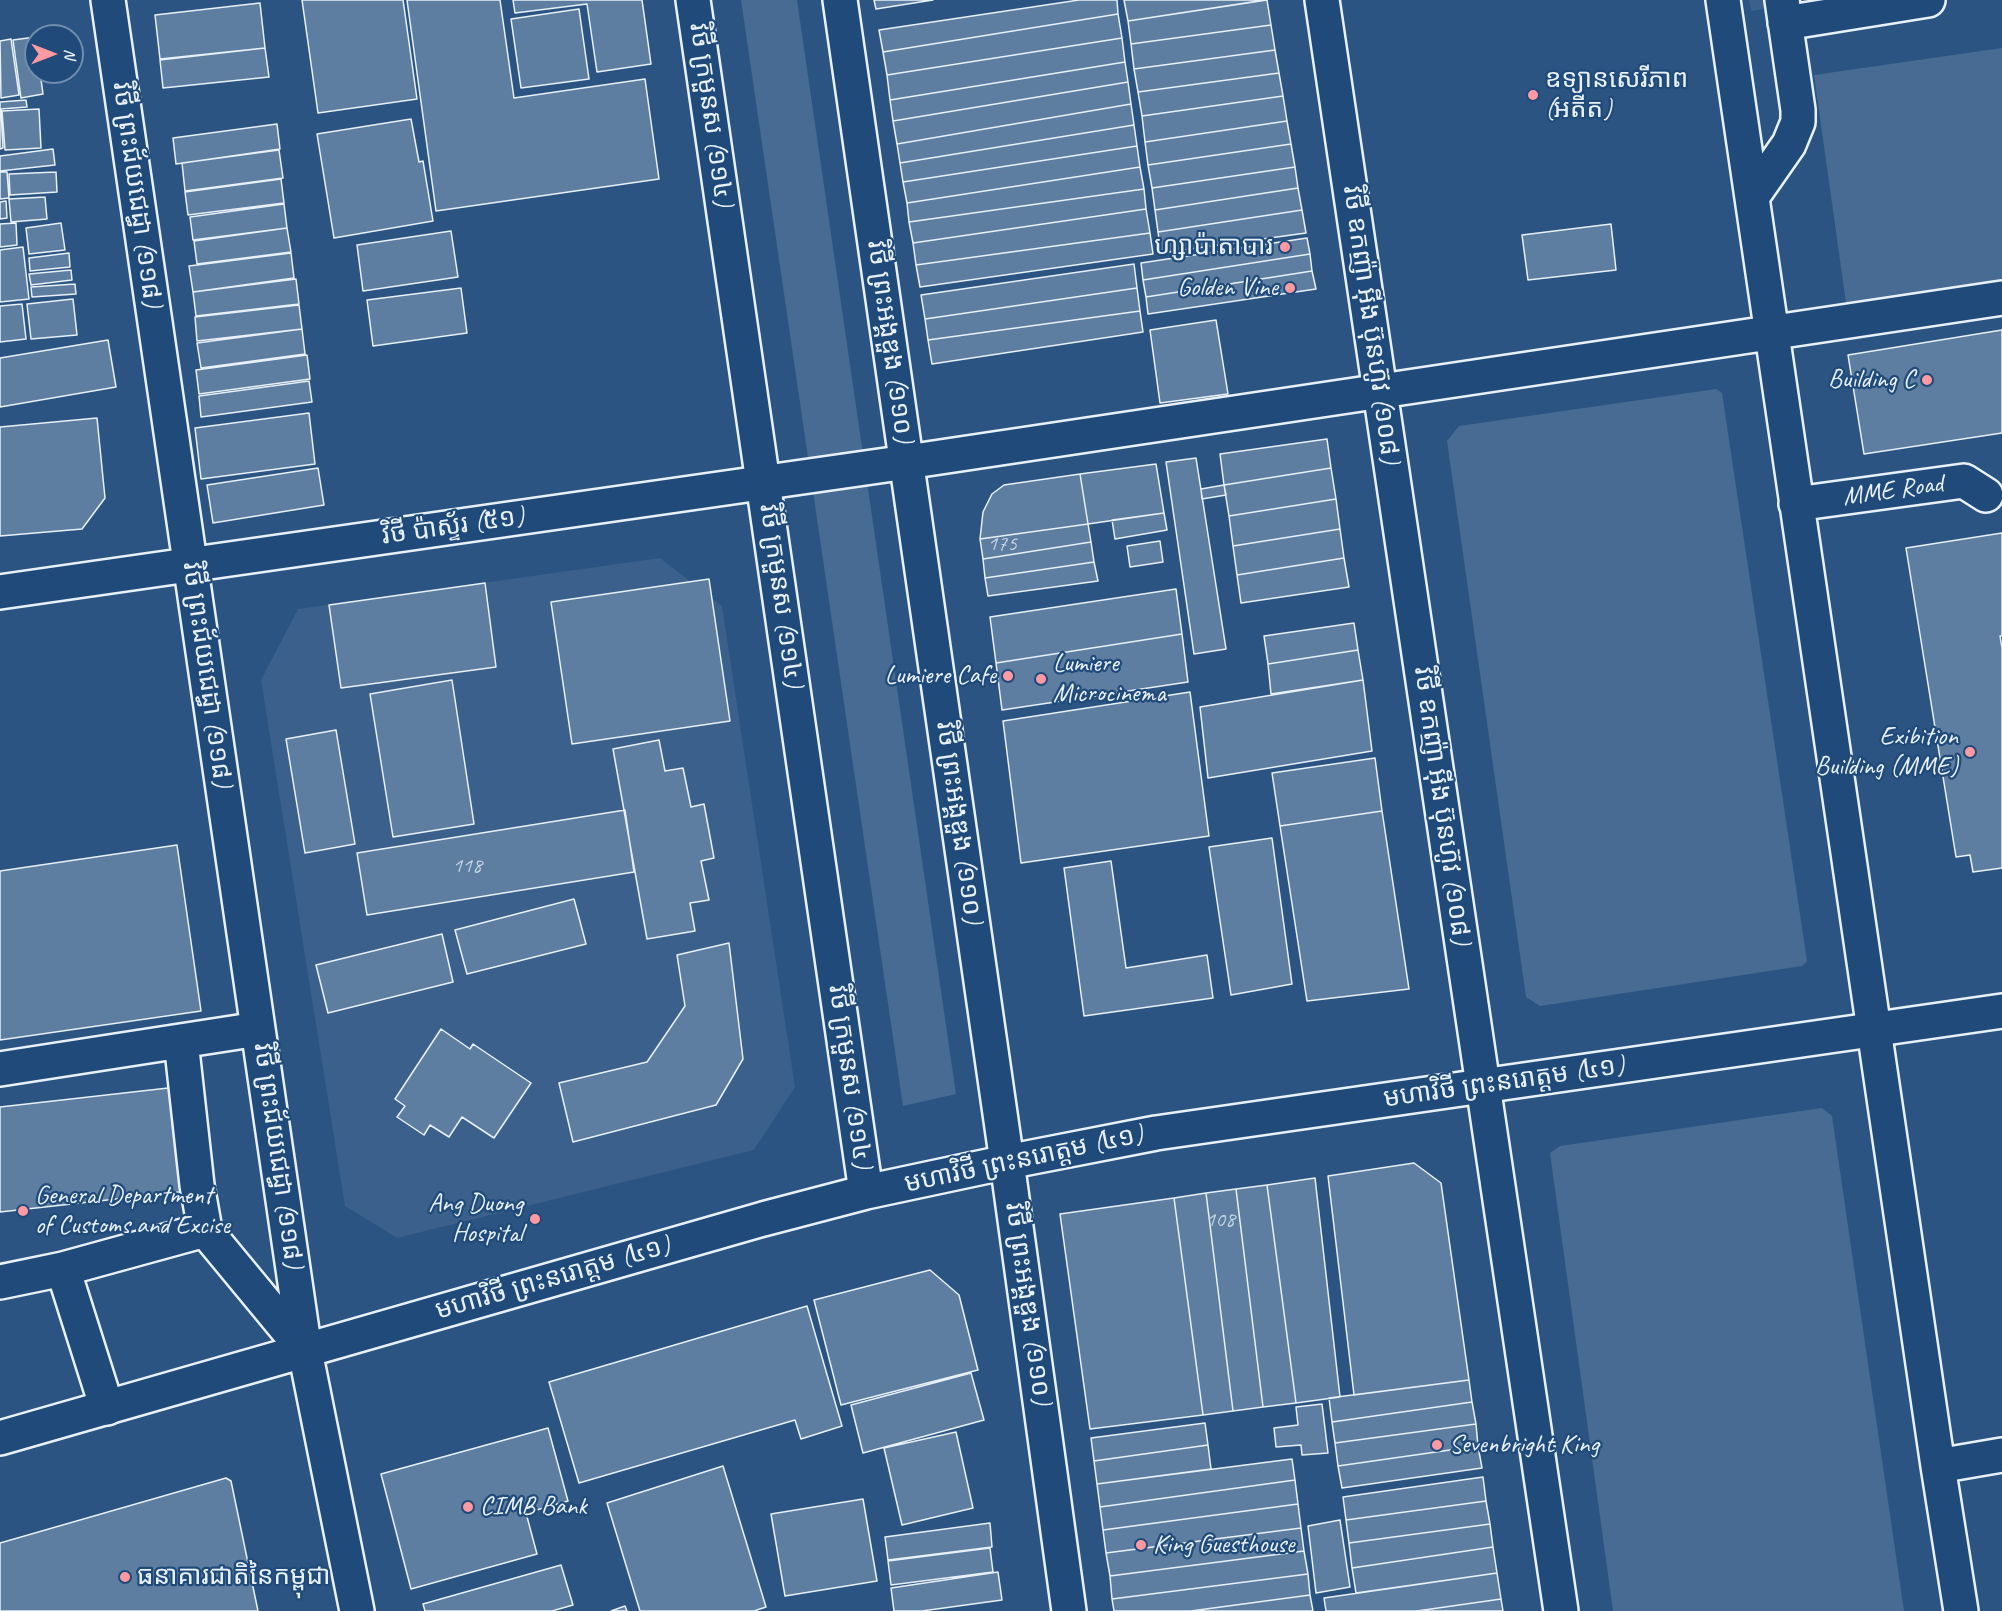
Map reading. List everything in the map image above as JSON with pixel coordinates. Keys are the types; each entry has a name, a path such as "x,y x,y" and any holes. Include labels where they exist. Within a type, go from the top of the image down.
{"street":[{"name":"វិថី ព្រះជ័យជេដ្ធា (១១៨)","path":"108,0 305,1351 357,1611"},
{"name":"វិថី ក្រមួនស (១១៤)","path":"693,0 866,1192"},
{"name":"វិថី ព្រះអង្គឌួង (១១០)","path":"840,0 1070,1611"},
{"name":"វិថី ឧកញ៉ា អ៊ីង ប៊ុនហ៊ូវ (១០៨)","path":"1322,0 1561,1611"},
{"path":"1723,0 1873,1029 1961,1611"},
{"path":"1752,197 1789,144 1798,122 1783,11 1928,0"},
{"name":"វិថី ប៉ាស្ទ័រ (៥១)","path":"0,592 1380,393 2002,298"},
{"name":"MME Road","path":"1796,504 1964,481 1986,495"},
{"name":"មហាវិថី ព្រះនរោត្តម (៤១)","path":"0,1438 763,1219 866,1192 1156,1133 2002,1011"},
{"path":"0,1069 258,1029"},
{"path":"181,1041 197,1185 205,1230 305,1351"},
{"path":"0,1282 63,1269 205,1230"},
{"path":"63,1269 107,1408"},
{"path":"1938,1466 2002,1455"}],"shaded area":[{"path":"741,0 797,0 956,1094 903,1106"},
{"path":"1749,0 1818,0 1751,11"},
{"path":"2002,48 2002,281 1846,303 1814,75"},
{"path":"1716,389 1722,393 1807,961 1802,966 1540,1006 1526,997 1447,441 1459,426"},
{"path":"660,558 722,606 795,1087 754,1150 397,1238 345,1206 261,680 298,609"},
{"path":"1822,1108 1832,1116 1904,1611 1613,1611 1550,1153 1560,1146"}],"building":[{"path":"302,0 403,0 417,99 318,113"},
{"path":"407,0 500,0 514,98 645,79 659,179 436,211"},
{"path":"513,0 642,0 651,64 597,72 587,4 515,13"},
{"path":"874,0 933,0 876,9"},
{"path":"1079,0 1117,0 1118,14 883,52 879,30"},
{"path":"1124,0 1265,0 1128,21"},
{"path":"1267,0 1271,25 1131,44 1128,21"},
{"path":"260,3 265,48 160,59 155,15"},
{"path":"579,9 589,79 521,88 511,19"},
{"path":"1118,14 1122,38 887,75 883,52"},
{"path":"1271,25 1275,50 1134,69 1131,44"},
{"path":"24,38 24,84 42,84 43,94 21,98 13,40"},
{"path":"1122,38 1125,62 890,100 887,75"},
{"path":"11,39 19,95 1,98 0,41"},
{"path":"265,48 269,77 163,88 160,60"},
{"path":"1275,50 1279,73 1138,92 1134,69"},
{"path":"1125,62 1128,82 893,121 890,100"},
{"path":"1279,73 1283,96 1142,116 1138,92"},
{"path":"1128,82 1131,104 897,144 893,121"},
{"path":"1283,96 1287,121 1145,142 1142,116"},
{"path":"26,100 27,107 1,109 3,148 0,149 0,102"},
{"path":"1131,104 1134,125 900,163 897,144"},
{"path":"39,109 41,148 5,150 2,111"},
{"path":"411,119 419,162 423,161 433,221 334,238 317,134"},
{"path":"1287,121 1291,144 1148,165 1145,142"},
{"path":"277,124 280,149 176,164 173,138"},
{"path":"1134,125 1137,146 903,182 900,163"},
{"path":"1291,144 1295,167 1152,188 1148,165"},
{"path":"1137,146 1140,167 907,203 903,182"},
{"path":"53,149 55,165 0,171 0,156"},
{"path":"279,150 283,178 185,191 182,163"},
{"path":"1140,167 1144,189 909,222 907,203"},
{"path":"1295,167 1298,188 1155,210 1152,188"},
{"path":"0,172 7,172 9,198 0,199"},
{"path":"56,172 57,192 10,195 9,174"},
{"path":"281,179 284,203 188,215 185,192"},
{"path":"1298,188 1302,210 1158,232 1155,210"},
{"path":"1144,189 1146,209 913,243 909,222"},
{"path":"45,197 47,219 11,222 9,199"},
{"path":"6,201 7,218 0,219 0,202"},
{"path":"284,204 287,228 193,240 190,217"},
{"path":"1146,209 1150,233 916,265 913,243"},
{"path":"1302,210 1306,233 1161,253 1158,232"},
{"path":"16,223 17,245 0,247 0,224"},
{"path":"61,223 65,250 29,254 26,228"},
{"path":"1611,224 1616,270 1528,280 1522,235"},
{"path":"287,228 291,252 197,264 194,241"},
{"path":"451,231 458,277 363,291 357,245"},
{"path":"1150,233 1153,254 920,287 916,265"},
{"path":"1307,238 1310,254 1143,280 1141,263"},
{"path":"23,247 29,299 0,302 0,250"},
{"path":"69,253 70,267 30,271 29,258"},
{"path":"291,253 294,278 193,292 189,266"},
{"path":"1310,254 1312,271 1146,297 1143,280"},
{"path":"1134,264 1137,288 925,319 921,295"},
{"path":"71,270 72,280 31,285 29,274"},
{"path":"1312,271 1316,289 1148,314 1146,297"},
{"path":"296,279 299,304 196,316 193,292"},
{"path":"75,284 76,294 32,297 31,287"},
{"path":"461,288 467,333 373,346 367,300"},
{"path":"1137,288 1140,311 928,340 925,319"},
{"path":"73,299 77,335 31,339 27,304"},
{"path":"22,304 26,339 0,342 0,306"},
{"path":"299,305 302,329 197,341 195,317"},
{"path":"1140,311 1143,332 932,364 928,340"},
{"path":"1216,320 1228,394 1160,403 1150,330"},
{"path":"302,329 305,354 201,368 197,343"},
{"name":"Building C","path":"2002,330 2002,433 1864,454 1848,355"},
{"path":"108,340 116,387 0,407 0,358"},
{"path":"307,355 310,379 199,394 196,370"},
{"path":"309,381 312,402 201,417 199,396"},
{"path":"309,413 315,464 201,479 195,428"},
{"path":"97,418 105,498 82,529 0,536 0,427"},
{"path":"1327,439 1331,468 1224,485 1220,454"},
{"path":"1196,458 1226,649 1194,654 1166,462"},
{"path":"1156,464 1164,513 1088,524 1080,474"},
{"path":"318,468 324,505 213,523 207,485"},
{"path":"1331,468 1336,499 1229,516 1224,485"},
{"path":"1080,474 1088,524 980,539 983,512 992,494 1004,485"},
{"path":"1224,485 1226,495 1202,499 1201,489"},
{"path":"1336,499 1340,529 1233,546 1229,516"},
{"path":"1164,513 1167,530 1115,539 1112,520"},
{"path":"1088,524 1091,542 983,559 980,539"},
{"path":"1340,529 1344,558 1237,575 1233,546"},
{"name":"Exibition Building (MME)","path":"2002,533 2002,636 2000,636 2002,648 2002,868 1973,872 1970,855 1956,857 1906,548"},
{"path":"1160,541 1163,562 1130,567 1127,546"},
{"path":"1091,542 1094,562 985,578 983,559"},
{"path":"1344,558 1349,587 1241,603 1237,575"},
{"path":"1094,562 1098,581 988,596 985,578"},
{"path":"709,579 730,721 572,744 551,602"},
{"path":"485,583 496,667 341,688 329,605"},
{"path":"1176,589 1182,634 996,663 990,617"},
{"path":"1354,623 1358,650 1268,664 1264,636"},
{"path":"1182,634 1188,682 1002,710 996,663"},
{"path":"1358,650 1363,680 1271,694 1268,664"},
{"path":"452,680 474,824 393,837 370,694"},
{"path":"1363,680 1372,751 1208,778 1200,707"},
{"path":"1190,692 1209,836 1021,863 1003,721"},
{"path":"336,730 355,844 305,853 286,739"},
{"path":"659,740 665,771 683,768 691,807 704,804 714,858 701,861 709,900 690,903 695,931 647,939 613,749"},
{"path":"1375,758 1382,811 1280,826 1272,773"},
{"path":"625,810 634,872 367,915 357,853"},
{"path":"1382,811 1409,989 1307,1001 1280,826"},
{"path":"1272,838 1292,984 1231,995 1209,847"},
{"path":"177,845 201,1011 0,1040 0,871"},
{"path":"1111,861 1126,968 1207,955 1213,998 1084,1016 1064,868"},
{"path":"574,899 586,944 467,974 455,930"},
{"path":"442,934 453,982 328,1013 316,965"},
{"path":"729,943 743,1059 716,1105 573,1142 559,1083 647,1062 685,1006 677,955"},
{"path":"441,1029 470,1049 473,1044 531,1083 494,1138 462,1117 449,1137 430,1125 424,1135 397,1117 405,1106 395,1099"},
{"path":"177,1087 188,1191 0,1212 0,1107"},
{"path":"1414,1163 1441,1183 1469,1380 1354,1395 1328,1176"},
{"path":"1315,1178 1340,1397 1296,1403 1267,1185"},
{"path":"1267,1185 1296,1403 1263,1407 1236,1189"},
{"path":"1236,1189 1263,1407 1233,1411 1206,1193"},
{"path":"1206,1193 1233,1411 1203,1415 1174,1198"},
{"path":"1174,1198 1203,1415 1090,1429 1060,1214"},
{"path":"930,1270 959,1295 978,1370 841,1405 814,1300"},
{"path":"807,1306 842,1426 801,1439 795,1420 579,1483 549,1382"},
{"path":"971,1373 984,1420 863,1453 851,1405"},
{"path":"1469,1380 1472,1402 1332,1422 1329,1398"},
{"path":"1472,1402 1476,1424 1335,1443 1332,1422"},
{"path":"1322,1404 1328,1453 1302,1455 1301,1445 1276,1447 1274,1428 1298,1425 1296,1407"},
{"path":"1205,1423 1208,1445 1094,1461 1091,1438"},
{"path":"1476,1424 1478,1446 1338,1466 1335,1443"},
{"name":"CIMB Bank","path":"548,1428 568,1501 526,1513 537,1554 411,1589 381,1474"},
{"path":"956,1432 973,1508 902,1525 884,1448"},
{"path":"1208,1445 1211,1469 1097,1484 1094,1461"},
{"path":"1478,1446 1482,1468 1342,1488 1338,1466"},
{"path":"1292,1459 1295,1480 1100,1507 1097,1484"},
{"path":"723,1466 766,1607 754,1611 640,1611 607,1503"},
{"path":"1483,1477 1486,1501 1346,1520 1343,1497"},
{"name":"ធនាគារជាតិនៃកម្ពុជា","path":"226,1478 231,1481 258,1611 0,1611 0,1543"},
{"path":"1295,1480 1298,1504 1103,1530 1100,1507"},
{"path":"863,1499 877,1581 785,1596 771,1514"},
{"path":"1486,1501 1490,1524 1349,1543 1346,1520"},
{"path":"1298,1504 1301,1528 1106,1553 1103,1530"},
{"path":"1340,1520 1350,1587 1316,1593 1308,1526"},
{"path":"990,1523 992,1547 888,1560 885,1537"},
{"path":"1490,1524 1493,1547 1352,1568 1349,1543"},
{"path":"1301,1528 1304,1551 1110,1576 1106,1553"},
{"path":"1493,1547 1497,1573 1356,1593 1352,1568"},
{"path":"990,1548 993,1572 891,1585 888,1561"},
{"path":"1304,1551 1308,1574 1112,1599 1110,1576"},
{"path":"561,1565 573,1605 552,1611 425,1611 423,1604"},
{"path":"998,1572 1002,1600 922,1611 894,1611 891,1588"},
{"path":"1497,1573 1501,1599 1417,1611 1326,1611 1324,1598"},
{"path":"1308,1574 1310,1595 1191,1611 1114,1611 1112,1599"},
{"path":"1310,1595 1313,1611 1191,1611"},
{"path":"1501,1599 1503,1611 1417,1611"},
{"path":"625,1606 627,1611 611,1611"}],"place":[{"name":"ឧទ្យានសេរីភាព (អតីត)","path":"1533,95"},
{"name":"ហ្សាប៉ាតាបារ","path":"1285,247"},
{"name":"Golden Vine","path":"1290,288"},
{"name":"Building C","path":"1927,380"},
{"name":"Lumiere Cafe","path":"1008,676"},
{"name":"Lumiere Microcinema","path":"1041,679"},
{"name":"Exibition Building (MME)","path":"1970,752"},
{"name":"General Department of Customs and Excise","path":"23,1211"},
{"name":"Ang Duong Hospital","path":"535,1219"},
{"name":"Sevenbright King","path":"1437,1445"},
{"name":"CIMB Bank","path":"468,1507"},
{"name":"King Guesthouse","path":"1141,1545"},
{"name":"ធនាគារជាតិនៃកម្ពុជា","path":"125,1577"}]}
